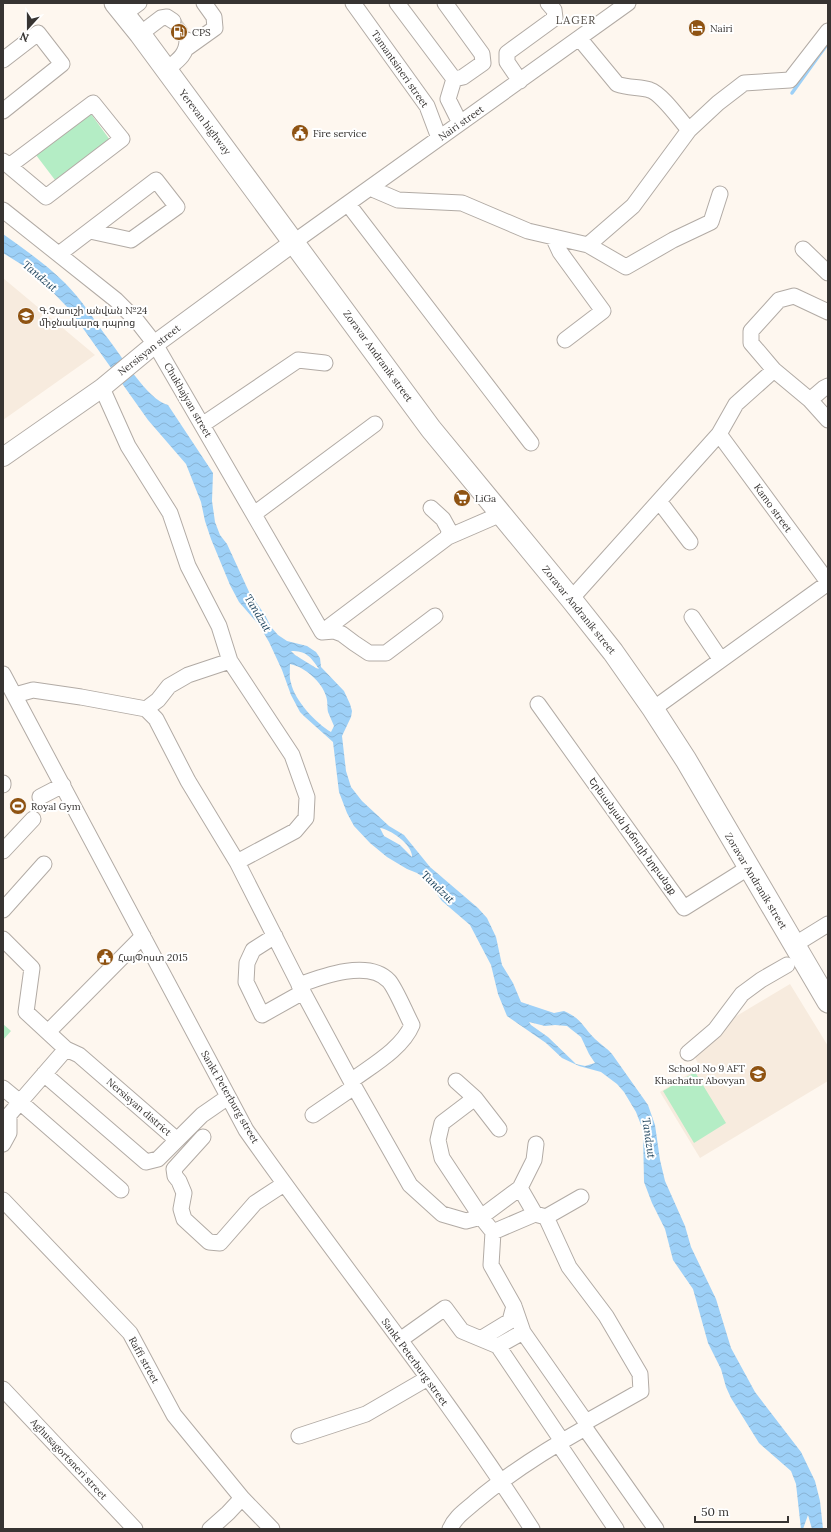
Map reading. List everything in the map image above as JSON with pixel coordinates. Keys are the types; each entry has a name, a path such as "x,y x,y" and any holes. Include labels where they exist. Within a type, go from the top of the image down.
{"highway":[{"name":"Yerevan highway","path":"126,7 140,34 294,242"},
{"name":"Zoravar Andranik street","path":"294,242 431,428 613,652 653,709 686,760 828,1002"}],"main road":[{"name":"Nersisyan street","path":"3,457 102,388 155,344 294,242"}],"street":[{"path":"166,70 182,57 187,44 214,28 214,17 204,3"},
{"name":"Tamantsineri street","path":"353,3 427,106 439,138"},
{"path":"397,3 454,79"},
{"path":"445,3 482,54 483,63 463,77 454,79"},
{"path":"520,81 507,62 507,53 555,18 554,10 548,3"},
{"name":"Nairi street","path":"294,242 626,4"},
{"path":"140,34 161,18 167,17 173,21"},
{"path":"588,245 632,206 689,130 718,103 744,83 790,80 828,31"},
{"path":"3,60 38,33 62,64 3,111"},
{"path":"579,38 617,84 626,87 650,90 658,94 689,130"},
{"path":"454,79 448,99 460,123"},
{"path":"93,103 122,139 46,197 6,163 93,103"},
{"path":"60,254 156,180 177,207 131,240 90,231"},
{"path":"370,188 398,200 462,204 528,232 588,245 626,267 673,240 711,222 720,194"},
{"path":"348,204 531,442"},
{"name":"Chukhajyan street","path":"3,210 116,300 137,321 155,344 322,632"},
{"path":"553,237 560,252 603,311 565,340"},
{"path":"803,249 828,273"},
{"path":"828,312 794,296 779,300 751,331 751,343 774,370 810,400 828,420"},
{"path":"202,425 298,360 325,363"},
{"path":"571,599 719,434 736,404 774,370"},
{"path":"810,400 828,386"},
{"path":"102,388 128,446 170,514 188,566 219,626 230,661 292,755 307,797 306,818 295,831 237,862"},
{"path":"254,514 375,424"},
{"name":"Kamo street","path":"719,434 828,582"},
{"path":"659,501 690,542"},
{"path":"431,508 443,519 449,530 448,537"},
{"path":"322,632 448,537 501,514"},
{"path":"653,709 828,582"},
{"path":"322,632 334,631 342,634 369,653 386,653 435,616"},
{"path":"692,617 722,660"},
{"path":"146,709 158,700 169,686 188,675 230,661"},
{"name":"Sankt Peterburg street","path":"3,674 246,1130 284,1184 428,1378 501,1481 532,1529"},
{"path":"15,695 33,690 146,709 156,719 188,781 237,862 301,989 352,1084 410,1185 442,1214 466,1221 481,1217 520,1188 534,1160 536,1144"},
{"name":"Երեւանյան խճուղի նրբանցք","path":"538,704 684,908 748,868"},
{"path":"40,797 63,785"},
{"path":"3,851 33,819"},
{"path":"3,910 44,864"},
{"path":"794,945 828,924"},
{"path":"48,1032 143,936"},
{"path":"274,936 253,950 247,963 246,982 262,1014 301,989 329,974 365,970 379,973 390,982 412,1025 408,1034 400,1044 313,1115"},
{"name":"Nersisyan district","path":"3,939 32,968 26,1012 66,1049 79,1055 177,1140 202,1115 228,1097"},
{"path":"688,1053 715,1030 742,994 761,980 788,965"},
{"path":"3,1144 9,1133 6,1116 66,1049"},
{"path":"44,1074 146,1162 158,1159 177,1140"},
{"path":"456,1081 475,1098 499,1129"},
{"path":"3,1088 122,1190"},
{"path":"475,1098 442,1123 438,1140 442,1158 481,1217 493,1232 490,1265 514,1306 523,1332 656,1529"},
{"path":"203,1137 174,1170 175,1176 184,1193 181,1209 184,1219 209,1242 220,1243 255,1203 284,1184"},
{"path":"450,1529 454,1520 501,1481 641,1391 640,1374 606,1316 568,1267 540,1215 520,1188"},
{"path":"493,1232 540,1215 581,1197"},
{"name":"Raffi street","path":"3,1200 130,1333 174,1415 242,1498 272,1529"},
{"path":"482,1338 510,1321 514,1306"},
{"path":"400,1340 445,1308 462,1331 482,1338 498,1346 616,1529"},
{"path":"498,1346 523,1332"},
{"path":"300,1436 366,1414 428,1378"},
{"name":"Aghusagortsneri street","path":"3,1389 135,1529"},
{"path":"210,1529 242,1498"}],"shaded area":[{"name":"Գ.Չաուշի անվան №24 միջնակարգ դպրոց","path":"3,278 95,355 3,420"},
{"name":"School No 9 AFT Khachatur Abovyan","path":"790,984 828,1046 828,1081 700,1158 660,1092 700,1067 688,1045"}],"green space":[{"path":"91,114 110,140 55,180 36,155"},
{"path":"3,1024 11,1031 3,1040"},
{"path":"695,1072 726,1123 694,1143 663,1091"}],"water":[{"name":"Tandzut","path":"3,234 58,276 71,289 134,375 151,394 168,405 213,473 212,501 215,522 250,594 265,615 271,627 278,635 287,641 307,646 316,652 320,658 321,667 344,691 350,704 352,711 351,717 342,736 346,771 351,787 362,801 389,826 404,835 430,867 478,908 487,918 496,937 502,965 513,983 521,1002 554,1013 564,1011 575,1017 595,1039 612,1054 648,1105 655,1125 660,1160 665,1181 685,1226 691,1247 716,1299 731,1348 755,1392 801,1452 815,1481 820,1501 823,1529 812,1529 808,1515 803,1529 801,1529 796,1484 791,1471 759,1443 731,1398 721,1369 708,1343 693,1289 673,1260 665,1229 652,1203 644,1182 643,1130 636,1112 624,1092 617,1084 601,1072 579,1066 562,1058 546,1043 507,1016 498,994 491,965 470,925 442,901 426,879 387,857 370,843 354,826 339,792 333,742 300,712 291,695 282,670 269,642 259,625 239,602 230,585 211,539 201,502 186,464 148,420 70,310 41,280 24,266 3,253","holes":["291,651 304,653 319,669 295,655","290,664 307,672 321,686 326,696 328,712 334,726 331,732 319,723 301,704 293,690 290,676","380,828 389,831 400,838 409,848 412,857 400,845 384,836","529,1022 545,1026 567,1026 581,1037 595,1063 585,1066 576,1064 548,1037"]}],"waterway":[{"path":"792,93 828,43"}],"tunnel":[{"path":"173,21 187,40"}],"place":[{"name":"Nairi","path":"697,28"},
{"name":"CPS","path":"179,32"},
{"name":"Fire service","path":"300,133"},
{"name":"Գ.Չաուշի անվան №24 միջնակարգ դպրոց","path":"26,316"},
{"name":"LiGa","path":"462,498"},
{"name":"Royal Gym","path":"18,806"},
{"name":"ՀայՓոստ 2015","path":"105,957"},
{"name":"School No 9 AFT Khachatur Abovyan","path":"758,1074"}],"district":[{"name":"LAGER","path":"576,20"}]}
